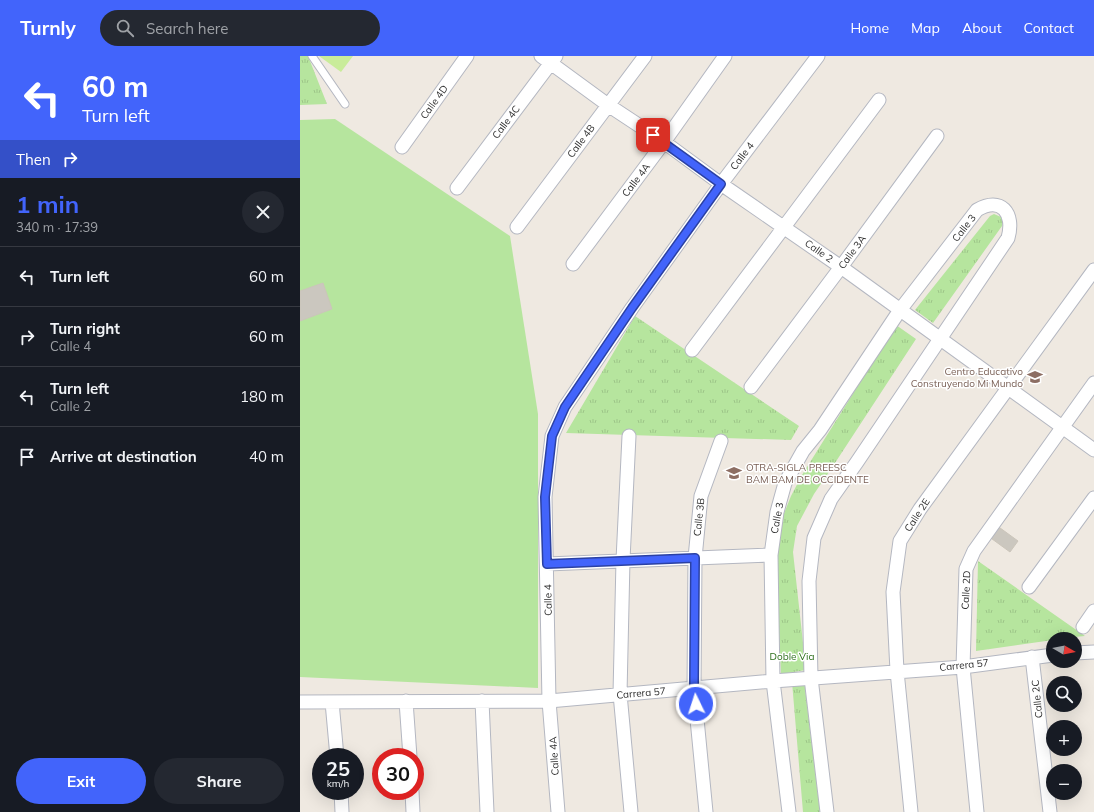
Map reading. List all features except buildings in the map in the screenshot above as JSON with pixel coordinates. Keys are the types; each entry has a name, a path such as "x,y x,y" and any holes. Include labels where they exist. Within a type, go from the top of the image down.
{"street":[{"name":"Calle 4D","path":"402,147 467,56"},
{"name":"Calle 4B","path":"517,227 645,56"},
{"name":"Calle 4A","path":"573,264 664,142 725,56"},
{"name":"Calle 4","path":"549,701 545,497 552,436 565,407 632,308 721,184 818,56"},
{"name":"Calle 2","path":"549,58 608,105 664,142 721,184 784,226 1094,450"},
{"name":"Calle 4C","path":"457,188 549,58"},
{"path":"692,350 879,100"},
{"name":"Calle 3A","path":"751,387 937,136"},
{"name":"Calle 3","path":"789,812 773,681 771,555 777,512 786,483 803,451 820,430 900,310 977,210 986,205 997,205 1004,209 1010,218 1008,238 831,499 814,538 809,581 811,678 828,812"},
{"name":"Calle 2E","path":"911,812 897,671 893,592 900,542 920,509 1094,270"},
{"name":"Calle 2D","path":"977,812 963,666 966,569 974,551 1094,383"},
{"path":"629,436 623,560 620,694 631,812"},
{"name":"Calle 3B","path":"706,812 694,688 695,558 701,496 721,441"},
{"path":"1029,587 1094,498"},
{"path":"547,564 771,555"},
{"path":"1083,626 1094,611"},
{"path":"1082,653 1094,652"},
{"name":"Carrera 57","path":"300,702 549,701 963,666 1046,656"},
{"name":"Calle 2C","path":"1032,657 1050,812"},
{"path":"406,701 409,748"},
{"path":"482,701 487,812"},
{"name":"Calle 4A","path":"549,701 558,812"},
{"path":"332,702 336,748"},
{"path":"341,800 342,812"},
{"path":"412,800 413,812"}],"lane":[{"path":"312,56 345,104"}],"green space":[{"path":"300,56 308,56 327,104 300,105"},
{"path":"319,56 353,56 341,72"},
{"path":"335,119 510,236 538,414 538,688 300,677 300,120"},
{"path":"994,214 1001,217 1003,222 1002,226 933,323 915,310 990,216"},
{"path":"635,316 799,426 791,440 566,433"},
{"name":"Doble Via","path":"896,325 916,339 814,494 797,526 793,552 806,670 781,674 776,558 781,521 791,496 802,475"},
{"path":"978,561 1079,632 1046,632 1046,641 976,651"},
{"name":"Doble Via","path":"804,680 820,812 803,812 792,682"}],"place":[{"name":"Centro Educativo Construyendo Mi Mundo","path":"1035,377"},
{"name":"OTRA-SIGLA PREESC BAM BAM DE OCCIDENTE","path":"734,473"}],"route":[{"path":"653,135 721,184 632,308 565,407 552,436 545,497 547,564 695,558 694,688 696,704"}]}
